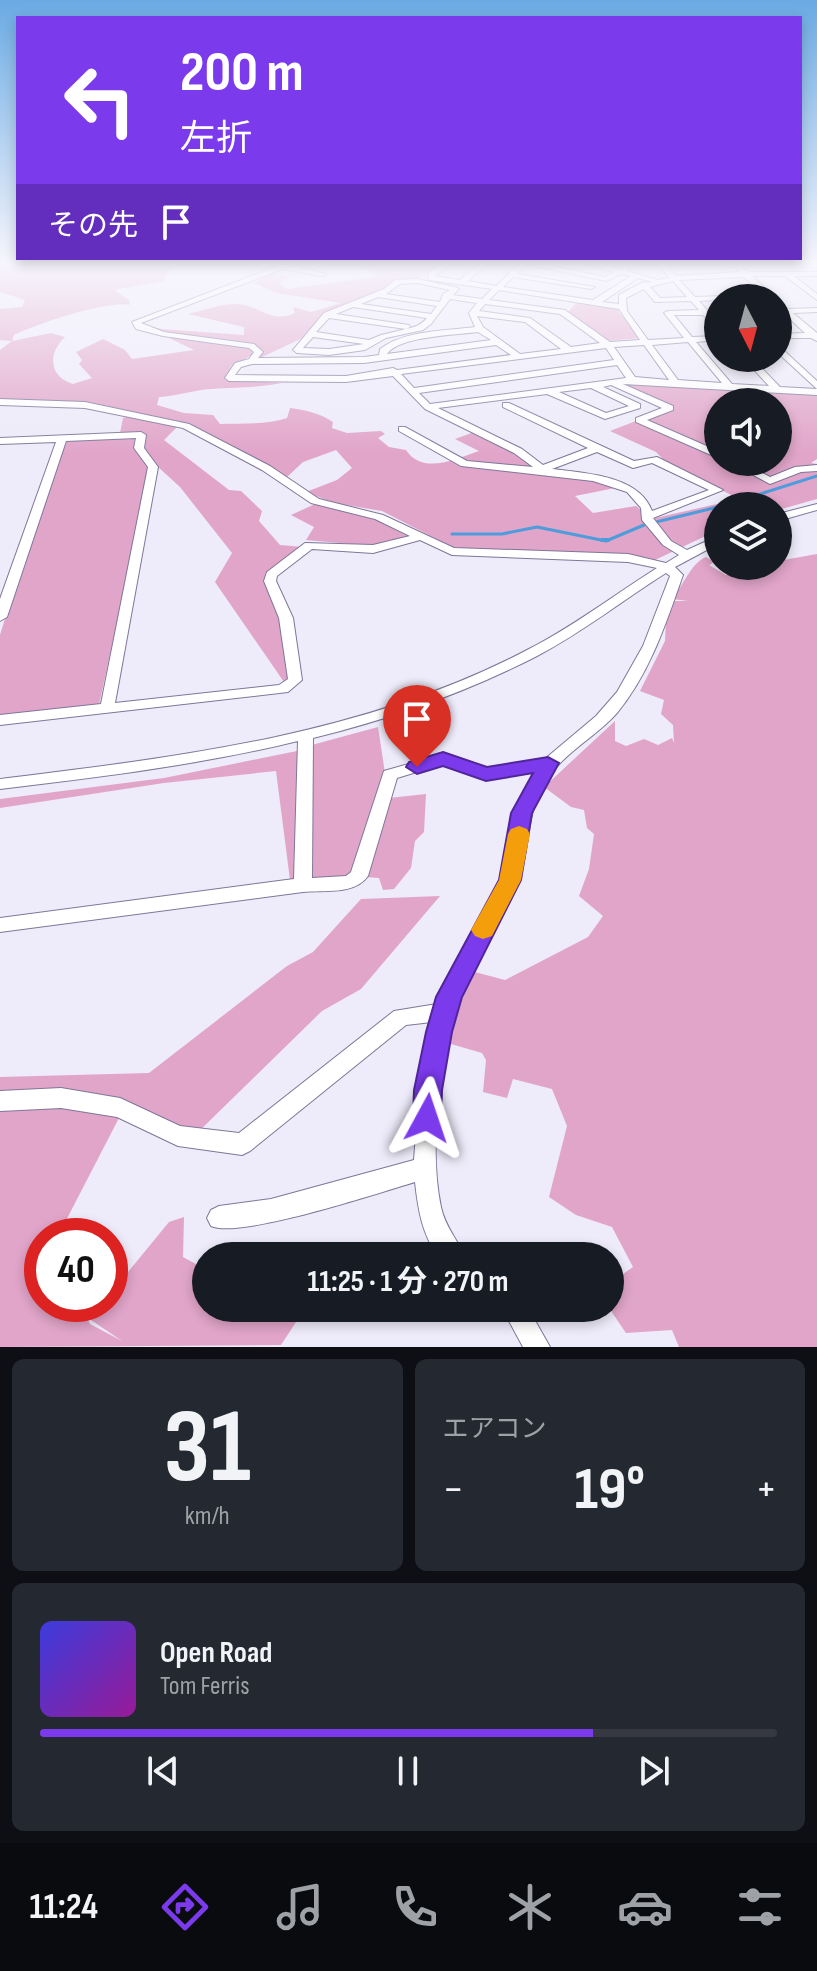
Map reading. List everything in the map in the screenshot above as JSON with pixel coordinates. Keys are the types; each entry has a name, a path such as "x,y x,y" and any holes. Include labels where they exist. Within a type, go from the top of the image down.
{"street":[{"path":"142,328 163,334 251,346 259,352 252,361"},
{"path":"316,328 297,350 329,352 365,347 369,342"},
{"path":"344,337 357,328"},
{"path":"311,334 369,342 418,328 427,336"},
{"path":"538,328 569,350"},
{"path":"584,328 608,345 632,380"},
{"path":"637,328 675,382"},
{"path":"680,328 728,385"},
{"path":"544,470 518,451 428,407 396,375 383,358 383,351 393,343 480,329 515,357 529,375 549,391 605,416 637,406 591,385"},
{"path":"792,336 815,337"},
{"path":"498,342 324,363 252,361 238,365 229,378 346,379 396,375 646,340 704,338"},
{"path":"324,363 329,352"},
{"path":"411,391 620,362"},
{"path":"792,363 817,389"},
{"path":"761,372 776,388"},
{"path":"428,407 632,380 776,388"},
{"path":"610,382 670,408 639,420 704,449"},
{"path":"792,388 817,389"},
{"path":"0,402 85,405 186,426 266,468 315,501 371,514 452,551 628,558 665,566 677,575 637,674 611,710 548,763 522,813 510,880 463,966 444,1012 428,1090 426,1168 433,1224 441,1242"},
{"path":"506,405 633,465 653,459 718,490 648,516"},
{"path":"114,436 119,413"},
{"path":"402,429 465,464 544,470 595,478 631,490 641,499 648,520 667,543 685,554"},
{"path":"0,441 141,435 139,448 153,467 107,709"},
{"path":"0,617 62,438"},
{"path":"544,470 597,448"},
{"path":"792,472 817,468"},
{"path":"761,476 770,481 782,476"},
{"path":"792,514 817,507"},
{"path":"0,720 283,689 295,680 286,618 270,581 271,575 309,545 373,549 419,537"},
{"path":"0,784 168,764 306,735 410,705 531,654 593,619 665,566 704,546"},
{"path":"303,885 306,735"},
{"path":"0,925 303,885 350,882 359,876 390,775 443,759 486,774 548,763"},
{"path":"0,1101 61,1098 120,1108 178,1136 242,1144 401,1017 444,1012"},
{"path":"219,1218 271,1211 426,1168"},
{"path":"522,1322 537,1347"}],"shaded area":[{"path":"0,328 31,328 14,335 12,341 0,340"},
{"path":"148,328 244,335 244,328 316,328 311,334 258,359 250,356 231,366 225,380 282,383 159,397 157,405 184,413 213,415 220,424 279,420 287,418 290,408 307,411 328,419 333,422 332,428 347,433 381,431 385,434 378,438 389,447 406,450 413,458 431,464 479,451 455,439 474,432 542,469 591,478 615,488 575,496 593,513 636,506 641,510 642,521 704,507 704,537 655,560 454,548 382,511 334,503 306,492 337,480 352,468 336,450 303,462 286,478 208,438 191,424 89,402 0,400 0,350 12,341 51,333 65,337 59,343 53,364 59,376 73,384 92,378 79,364 82,360 76,352 103,339 125,350 132,359 194,350"},
{"path":"590,328 632,328 640,338 608,341"},
{"path":"639,382 736,388 704,388 704,476 792,476 792,391 817,393 817,459 811,463 817,464 817,499 792,506 792,492 725,492 665,461 656,452 610,431 672,407 624,385"},
{"path":"130,416 177,427 164,440 229,490 241,491 262,511 259,521 280,545 303,547 274,569 277,604 292,674 284,682 215,582 232,553 180,487 157,466 144,447 144,433 120,433 123,418"},
{"path":"135,437 134,448 150,469 99,705 0,715 0,635 48,479 65,441"},
{"path":"315,504 373,518 407,536 374,546 306,540 314,527 291,515"},
{"path":"817,554 817,1347 679,1347 672,1330 626,1333 619,1322 624,1322 624,1273 633,1267 624,1250 624,1242 620,1242 612,1227 576,1215 549,1197 567,1126 552,1089 513,1079 507,1098 483,1092 486,1060 482,1053 451,1044 453,1009 471,971 505,980 588,937 603,916 579,896 589,869 594,834 587,828 584,810 571,807 544,787 615,721 615,741 626,746 644,739 658,745 672,738 674,743 673,725 661,714 664,700 640,691 665,641 667,601 688,601 672,599 692,569 704,558 704,580 792,580 792,558"},
{"path":"378,727 385,773 355,872 333,879 311,876 312,745"},
{"path":"297,751 299,877 290,880 276,771 164,783 0,808 0,799 164,778"},
{"path":"426,794 424,832 415,841 411,868 394,889 383,890 379,878 364,877 389,798"},
{"path":"440,896 361,989 322,1011 192,1138 120,1116 67,1218 24,1218 24,1322 89,1322 122,1341 94,1322 128,1322 128,1272 169,1222 184,1217 183,1257 192,1262 192,1322 296,1322 281,1345 0,1347 0,1077 149,1073 287,966 313,952 361,899"}],"waterway":[{"path":"766,492 817,476"},
{"path":"656,522 704,510"},
{"path":"452,534 502,534 537,527 606,541 644,525"},
{"path":"602,540 608,540"}],"slow traffic":[{"path":"483,930 510,880 519,834"}],"route":[{"path":"417,767 443,759 486,774 548,763 522,813 510,880 449,997 428,1090 427,1118"}]}
